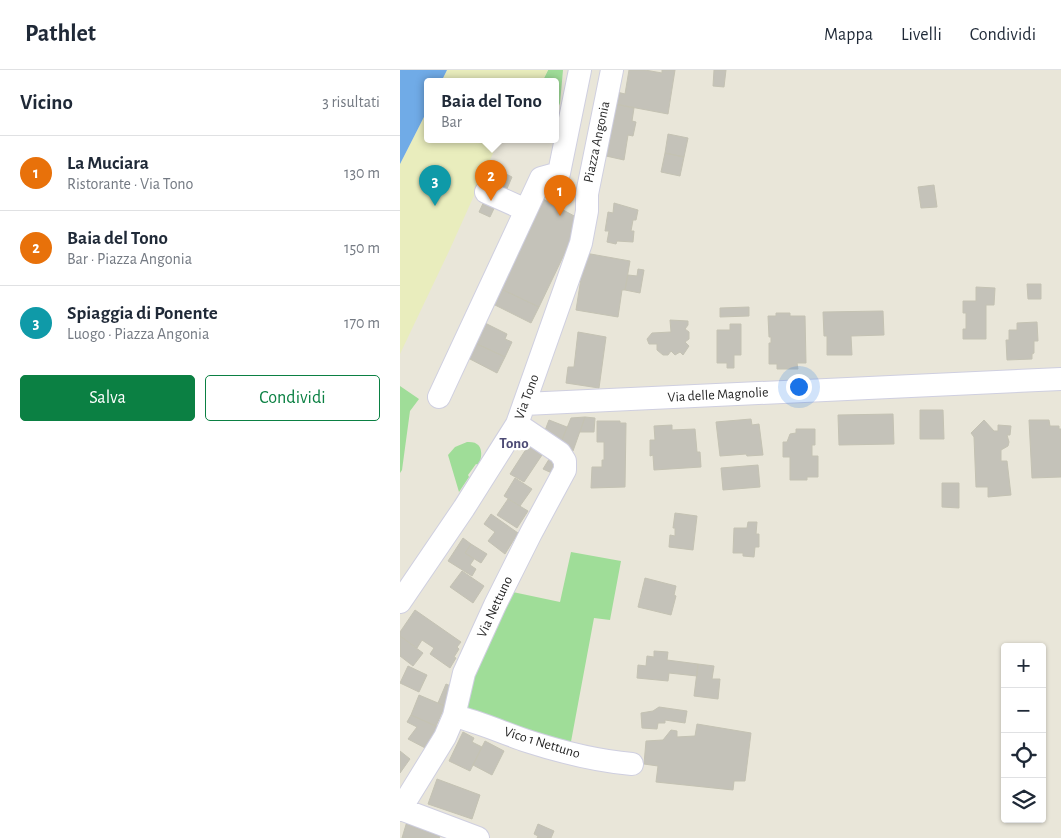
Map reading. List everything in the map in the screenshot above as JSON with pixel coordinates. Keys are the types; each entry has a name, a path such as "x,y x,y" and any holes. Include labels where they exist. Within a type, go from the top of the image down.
{"street":[{"path":"439,397 541,178 558,173 580,70"},
{"name":"Piazza Angonia","path":"558,173 587,194 612,70"},
{"path":"486,192 526,210"},
{"name":"Via Tono","path":"400,602 464,508 521,414 581,243 587,211 587,194"},
{"name":"Via delle Magnolie","path":"521,414 1061,380"},
{"name":"Via Nettuno","path":"478,838 401,809 445,737 454,716 464,673 530,533 565,470 565,461 560,453 521,414"},
{"name":"Vico 1 Nettuno","path":"454,716 528,741 594,759 632,764"}],"green space":[{"path":"548,70 563,70 559,106 559,78 544,78"},
{"path":"400,386 419,399 410,411 400,473"},
{"path":"467,442 476,443 479,446 481,456 479,465 476,464 459,492 448,455 455,447"},
{"path":"571,552 621,561 610,620 594,618 570,747 465,709 473,676 508,591 560,602"}],"sand":[{"path":"447,70 548,70 544,78 443,78"},
{"path":"424,117 424,143 498,143 400,354 400,164"}],"water":[{"path":"400,70 447,70 443,78 424,78 424,117 400,164"}],"building":[{"path":"629,70 662,73 662,70 675,70 668,114 615,104 617,92 625,94"},
{"path":"714,70 726,70 724,87 713,86"},
{"path":"615,104 634,108 632,121 636,122 633,136 628,135 624,160 606,156"},
{"path":"668,134 688,138 684,157 665,153"},
{"path":"665,153 684,157 680,176 661,172"},
{"path":"496,169 512,177 506,191 489,184"},
{"path":"934,185 937,207 921,208 918,187"},
{"path":"487,195 498,200 490,217 479,212"},
{"path":"543,199 576,217 572,238 539,307 501,289"},
{"path":"614,203 638,210 636,220 633,220 631,231 634,231 633,242 617,241 616,244 607,242 609,231 605,231 608,212 613,213"},
{"path":"585,253 630,261 625,290 622,290 618,317 576,310"},
{"path":"638,269 644,270 640,293 625,290 628,275 637,276"},
{"path":"1027,284 1041,284 1041,299 1028,299"},
{"path":"976,287 995,288 994,305 986,305 986,339 963,339 963,329 966,329 966,313 963,313 963,301 976,301"},
{"path":"501,289 539,307 531,323 493,304"},
{"path":"749,307 749,316 720,317 720,308"},
{"path":"883,311 884,335 851,336 852,355 827,355 827,336 824,336 823,312"},
{"path":"776,313 790,313 790,316 805,316 806,363 797,363 798,369 777,369 777,364 769,364 769,343 771,343 771,337 769,337 768,316 776,316"},
{"path":"670,320 688,321 685,329 689,332 689,339 685,342 689,346 683,355 680,352 675,355 671,351 668,355 663,355 657,350 657,344 649,344 647,339 652,333 671,332"},
{"path":"1037,322 1038,341 1034,341 1032,359 1007,360 1006,340 1009,340 1009,330 1017,330 1017,323"},
{"path":"485,323 507,334 505,339 512,342 505,357 475,343"},
{"path":"730,324 741,324 741,355 734,355 734,368 727,368 727,363 717,363 717,330 730,330"},
{"path":"578,332 606,337 599,388 566,383 568,367 574,367"},
{"path":"475,343 505,357 497,373 468,358"},
{"path":"920,410 943,410 944,439 920,439"},
{"path":"893,414 894,444 839,445 838,415"},
{"path":"585,417 595,418 594,432 580,432"},
{"path":"585,417 573,451 560,445 571,418"},
{"path":"751,419 752,425 759,424 763,455 720,456 716,422"},
{"path":"549,420 567,427 562,440 544,433"},
{"path":"984,420 994,431 998,431 998,425 1011,426 1010,435 1007,435 1008,446 1001,450 1001,461 1007,461 1011,495 988,497 988,487 976,487 974,437 971,433"},
{"path":"1029,420 1049,420 1050,426 1059,426 1059,429 1061,429 1061,477 1032,478"},
{"path":"597,421 620,421 620,423 626,423 625,487 591,488 592,467 602,467 602,460 604,460 604,442 597,442"},
{"path":"672,425 672,430 695,429 697,452 700,452 701,467 654,470 653,455 650,456 650,440 655,440 654,426"},
{"path":"796,429 815,429 815,445 812,445 812,456 818,456 818,477 807,477 807,480 790,480 790,457 783,457 783,442 787,442 790,434 796,433"},
{"path":"530,443 544,452 524,482 510,474"},
{"path":"551,456 557,466 554,474 543,469"},
{"path":"758,465 760,487 723,490 721,468"},
{"path":"515,478 532,489 520,506 504,496"},
{"path":"942,483 959,483 959,508 942,507"},
{"path":"508,499 528,511 517,528 497,515"},
{"path":"675,513 697,516 693,550 669,547 670,535 675,536 675,528 673,528"},
{"path":"491,514 518,533 505,554 488,541 495,532 484,524"},
{"path":"748,522 757,522 756,534 759,534 759,547 755,547 754,557 743,556 743,553 733,553 734,528 747,528"},
{"path":"463,538 471,544 465,553 474,559 470,565 476,569 472,576 448,561"},
{"path":"471,544 487,554 481,563 465,553"},
{"path":"462,571 484,586 473,603 450,587"},
{"path":"645,578 676,586 674,595 676,596 671,615 638,607"},
{"path":"415,610 461,642 457,647 459,649 454,657 456,658 450,668 430,654 434,648 422,640 417,648 400,636 400,632"},
{"path":"400,636 423,653 413,666 400,656"},
{"path":"654,651 668,652 667,660 698,664 697,676 669,673 668,681 637,678 638,665 646,666 647,656 654,657"},
{"path":"698,664 714,666 712,679 720,679 718,699 694,696"},
{"path":"408,666 427,675 419,692 400,683"},
{"path":"446,684 453,687 445,706 438,703"},
{"path":"419,695 445,706 436,726 411,715"},
{"path":"659,707 687,711 685,723 665,720 665,723 658,723 657,729 642,728 641,713 653,711"},
{"path":"411,715 442,729 429,750 408,739 417,727 407,722"},
{"path":"697,724 751,733 745,781 734,781 733,790 656,782 658,766 644,764 646,741 663,740 671,730 677,731 677,737 695,736"},
{"path":"463,732 474,738 472,742 482,747 470,771 449,761"},
{"path":"485,741 504,751 492,775 473,765"},
{"path":"400,751 410,759 400,773"},
{"path":"437,779 480,795 472,819 428,804"},
{"path":"408,818 443,832 439,838 402,838"},
{"path":"538,824 554,831 551,838 537,838 538,836 534,834"}],"place":[{"name":"Baia del Tono","path":"491,201"},
{"name":"Spiaggia di Ponente","path":"435,206"},
{"name":"La Muciara","path":"560,216"}],"district":[{"name":"Tono","path":"514,443"}]}
